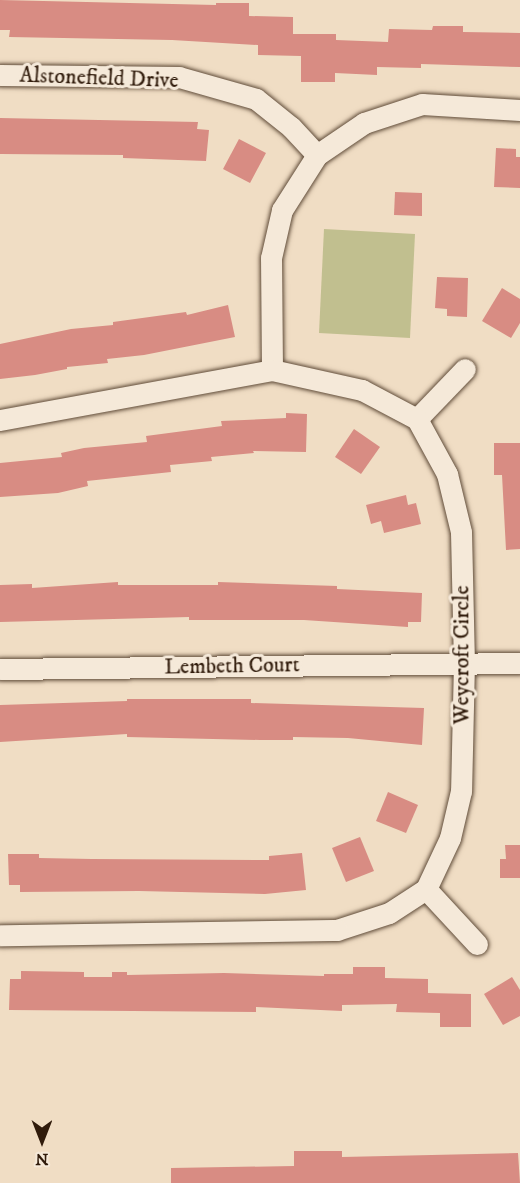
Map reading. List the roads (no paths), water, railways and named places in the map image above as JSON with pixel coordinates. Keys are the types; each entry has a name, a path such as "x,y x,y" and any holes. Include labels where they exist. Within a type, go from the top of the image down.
{"street":[{"name":"Alstonefield Drive","path":"0,75 179,78 256,99 291,127 317,155"},
{"path":"272,370 271,258 282,210 317,155 364,123 422,105 520,110"},
{"path":"0,420 272,370 362,390 417,419 465,369"},
{"name":"Weycroft Circle","path":"417,419 447,474 461,532 464,662 461,791 450,838 426,889"},
{"name":"Lembeth Court","path":"0,669 520,663"},
{"path":"0,935 337,930 389,913 426,889 477,944"}]}
